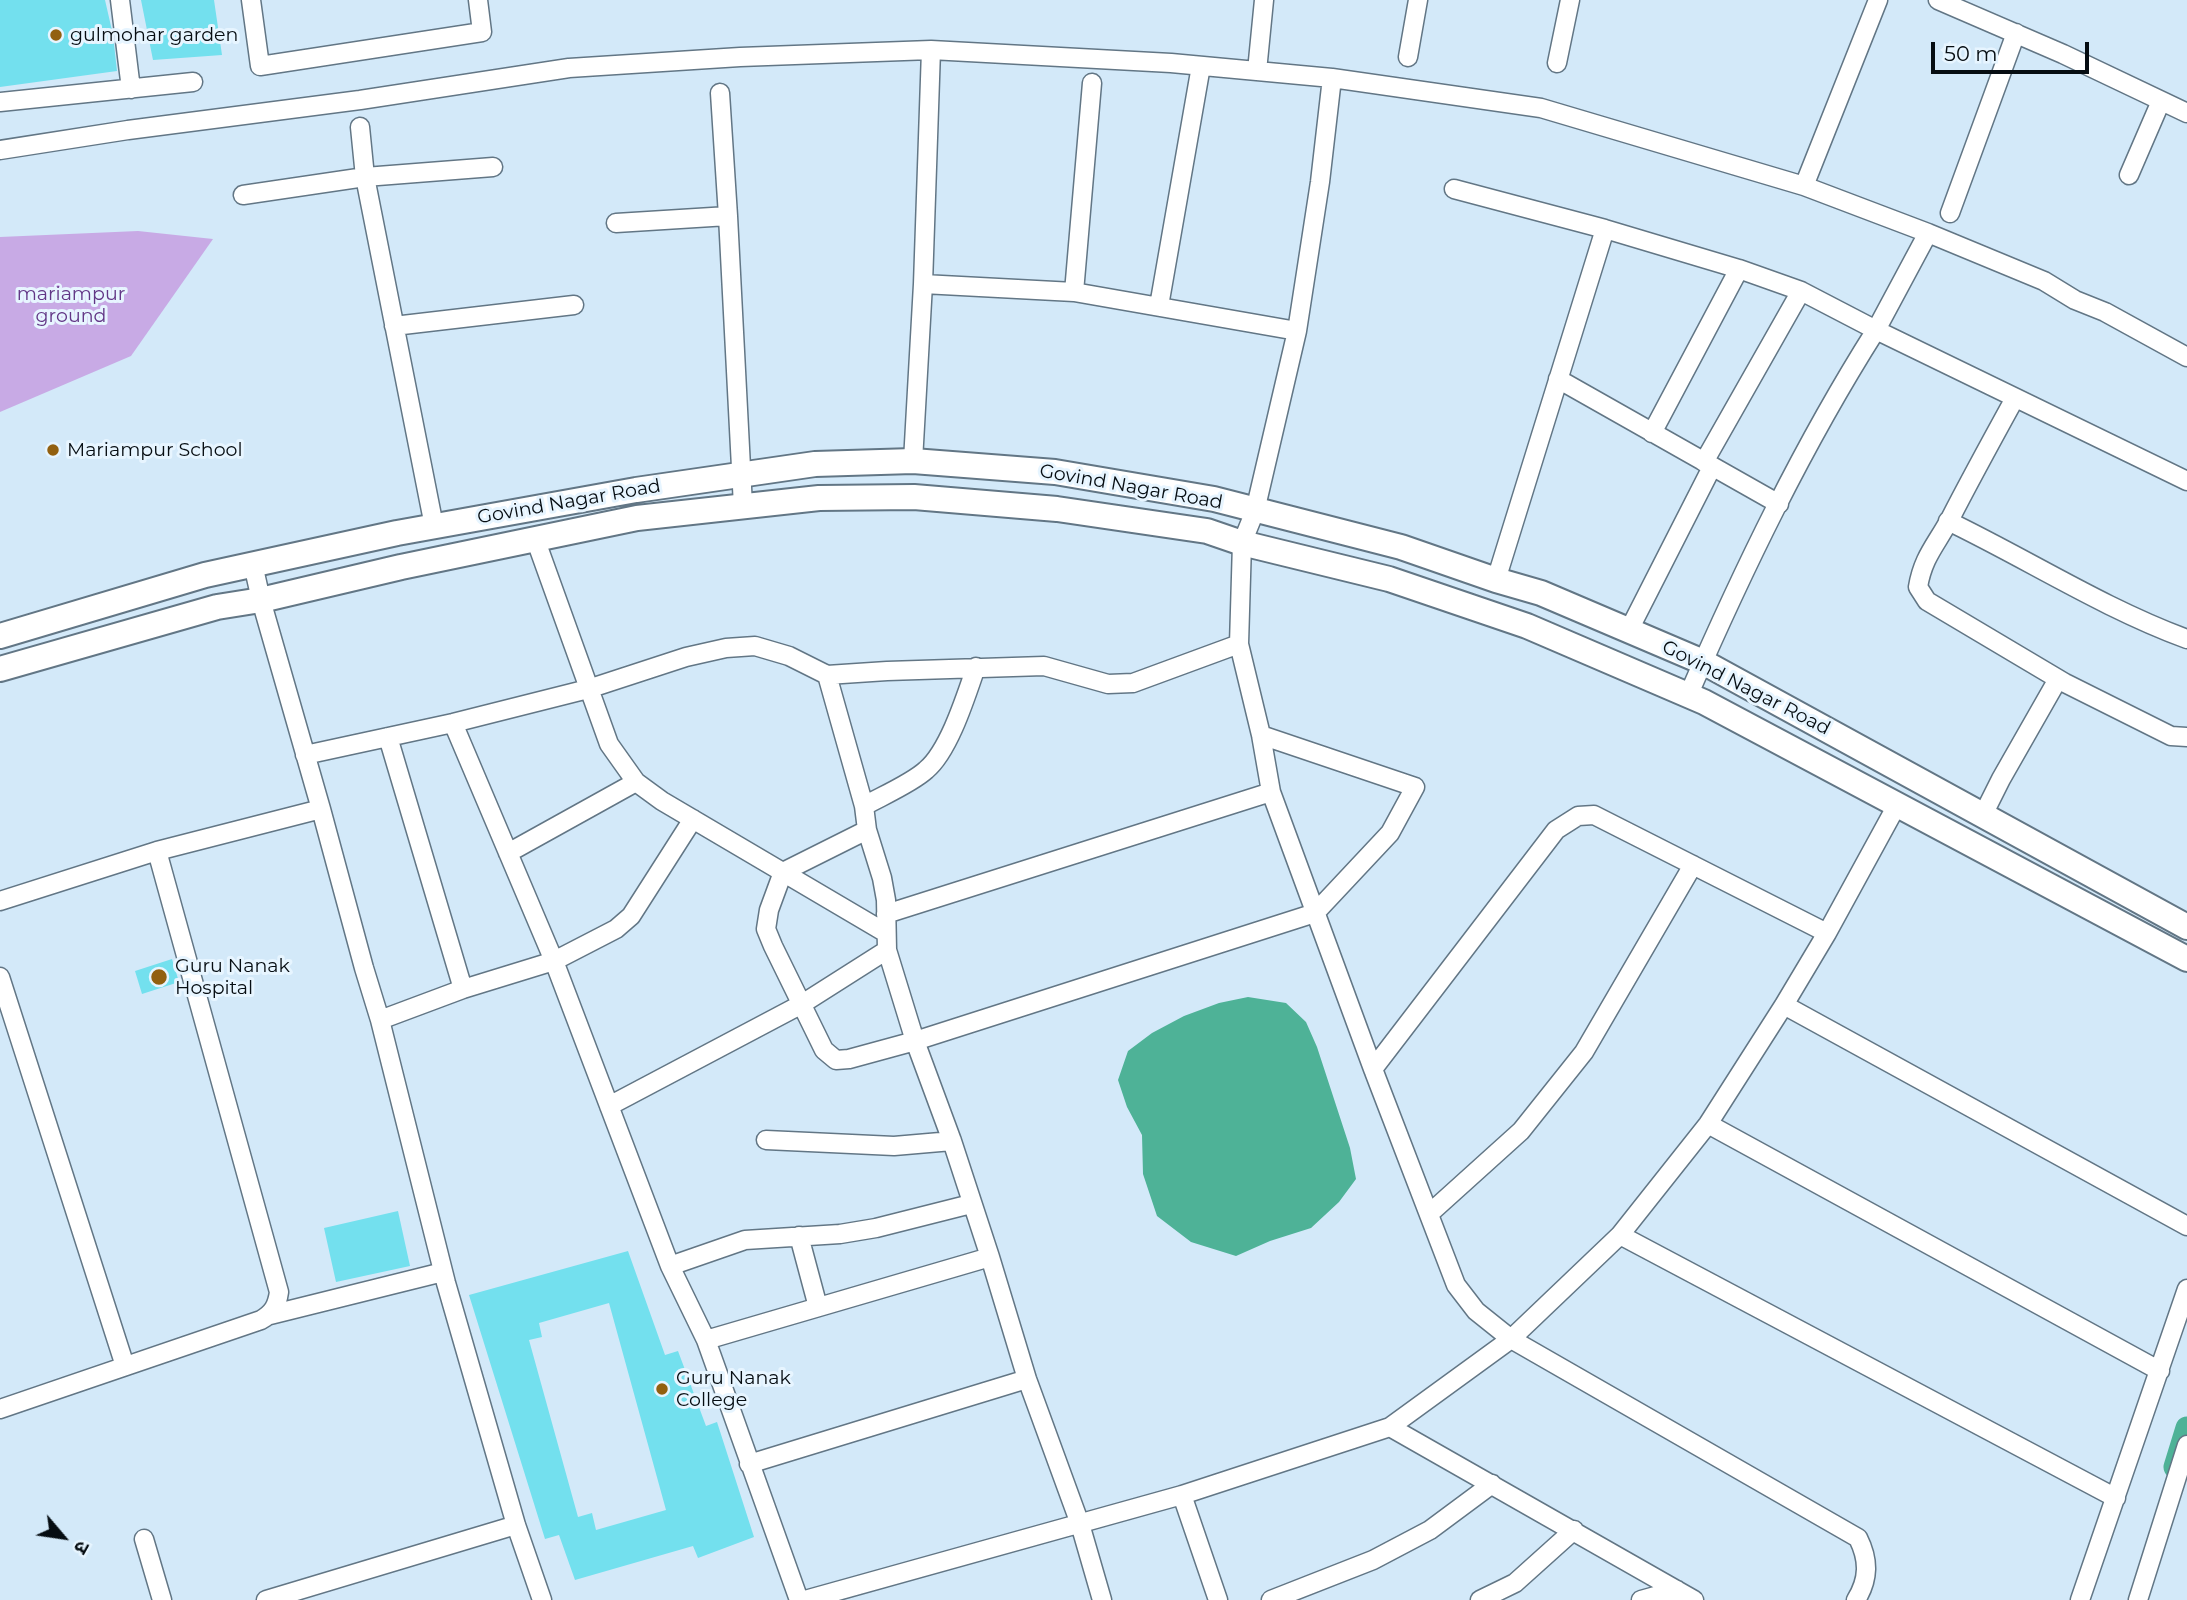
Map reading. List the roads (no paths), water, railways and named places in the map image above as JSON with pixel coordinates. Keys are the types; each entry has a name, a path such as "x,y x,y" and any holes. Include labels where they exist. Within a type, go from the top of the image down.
{"main road":[{"name":"Govind Nagar Road","path":"0,636 205,575 434,526 636,490 814,464 913,461 1055,472 1214,499 1401,547 1541,593 1703,662 2187,927"},
{"name":"Govind Nagar Road","path":"0,669 217,607 261,600 401,567 637,518 819,498 914,497 1057,509 1207,531 1242,544 1389,579 1527,626 1704,702 2187,959"}],"street":[{"path":"120,0 131,89"},
{"path":"251,0 260,66 482,32 478,0"},
{"path":"1257,71 1264,0"},
{"path":"1408,57 1418,0"},
{"path":"1557,63 1570,0"},
{"path":"1804,186 1878,0"},
{"path":"1938,0 2016,33 2187,113"},
{"path":"1950,214 2016,33"},
{"path":"913,461 923,284 931,50"},
{"path":"0,150 569,68 740,57 931,50 1201,66 1332,78 1541,108 1804,186 2044,281 2075,300 2105,312 2187,357"},
{"path":"1159,306 1201,66"},
{"path":"1332,78 1320,182 1297,331 1255,511 1242,544 1239,645 1261,735 1271,792 1456,1285 1476,1311 1511,1339 1858,1538 1868,1565 1863,1588 1856,1600"},
{"path":"0,102 193,82"},
{"path":"1074,292 1091,83"},
{"path":"720,93 743,506"},
{"path":"2129,175 2161,101"},
{"path":"360,127 365,177 434,526"},
{"path":"243,195 365,177 493,167"},
{"path":"1454,189 1605,229 1739,269 1801,291 2187,481"},
{"path":"616,223 728,216"},
{"path":"1496,580 1605,229"},
{"path":"1688,696 1779,504 1928,233"},
{"path":"1652,433 1739,269"},
{"path":"923,284 1074,292 1297,331"},
{"path":"1629,631 1708,464 1801,291"},
{"path":"394,326 574,305"},
{"path":"1558,379 1779,504"},
{"path":"2015,398 1932,546 1921,569 1918,587 1927,601 2058,679 2171,736 2186,736"},
{"path":"1948,521 2105,605 2187,639"},
{"path":"536,541 609,744 636,782 662,801 783,872 886,941"},
{"path":"254,564 261,600 380,1020 443,1272 516,1525 542,1600"},
{"path":"305,755 453,723 588,689 687,657 726,648 755,646 789,656 827,675 1044,666 1108,684 1133,683 1239,645"},
{"path":"864,806 927,770 945,745 959,716 976,667"},
{"path":"827,675 882,878 886,941 915,1041 952,1141 1027,1379 1080,1524 1102,1600"},
{"path":"1983,815 2058,679"},
{"path":"453,723 554,961 670,1266 706,1340 799,1600"},
{"path":"867,830 783,872 769,910 766,929 824,1050 836,1060 915,1041 1315,913 1390,833 1415,787 1261,735"},
{"path":"388,737 463,989"},
{"path":"509,853 636,782"},
{"path":"886,914 1271,792"},
{"path":"805,1600 1182,1495 1390,1427 1511,1339 1620,1235 1708,1124 1827,933 1897,805"},
{"path":"0,901 157,850 321,808"},
{"path":"1373,1069 1556,830 1578,816 1594,815 1827,933"},
{"path":"380,1020 463,989 554,961 616,929 631,916 693,819"},
{"path":"157,850 278,1292 277,1303 271,1315"},
{"path":"1429,1214 1521,1131 1584,1052 1693,865"},
{"path":"609,1106 802,1004 886,941"},
{"path":"0,977 125,1366"},
{"path":"1784,1005 2187,1226"},
{"path":"1708,1124 2160,1371"},
{"path":"766,1140 894,1146 952,1141"},
{"path":"670,1266 745,1240 840,1234 971,1204"},
{"path":"1620,1235 2116,1498"},
{"path":"799,1236 818,1307"},
{"path":"706,1340 990,1257"},
{"path":"0,1409 271,1315 443,1272"},
{"path":"2080,1600 2187,1289"},
{"path":"749,1464 1027,1379"},
{"path":"1390,1427 1694,1600"},
{"path":"2138,1600 2187,1446"},
{"path":"1271,1600 1373,1560 1430,1530 1492,1484"},
{"path":"1182,1495 1217,1600"},
{"path":"266,1600 516,1525"},
{"path":"1480,1600 1515,1583 1574,1530"},
{"path":"144,1539 162,1600"},
{"path":"1641,1600 1677,1590"}],"waterway":[{"path":"2175,1467 2187,1428"}],"place":[{"name":"gulmohar garden","path":"56,35"},
{"name":"Mariampur School","path":"53,450"},
{"name":"Guru Nanak Hospital","path":"159,977"},
{"name":"Guru Nanak College","path":"662,1389"}],"park label":[{"name":"mariampur ground","path":"71,305"}]}
